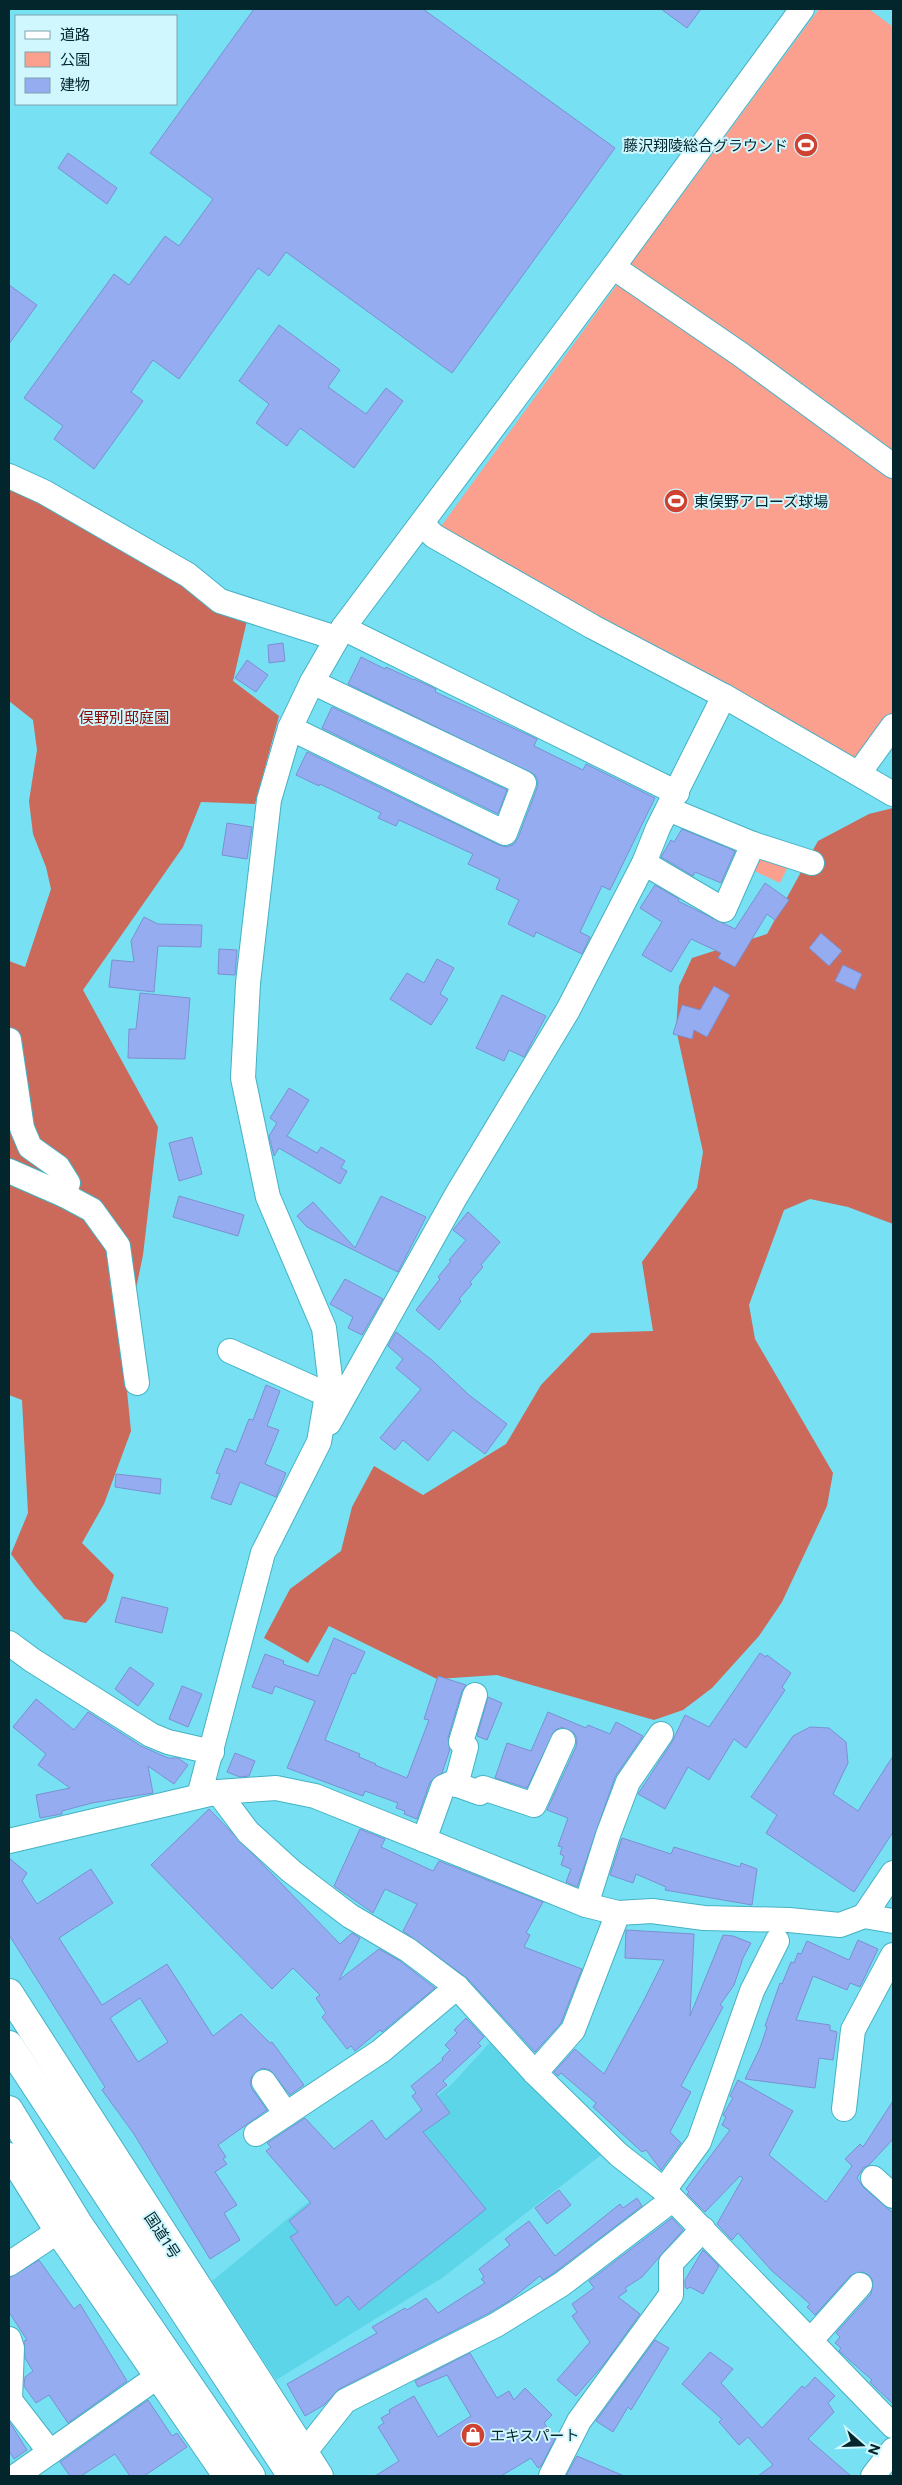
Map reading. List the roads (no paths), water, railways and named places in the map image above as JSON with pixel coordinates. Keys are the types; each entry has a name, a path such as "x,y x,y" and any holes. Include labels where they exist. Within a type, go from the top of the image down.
{"highway":[{"name":"国道1号","path":"9,1993 117,2164 298,2465 319,2476"},
{"path":"9,2014 117,2164"},
{"path":"9,2046 298,2465"},
{"path":"9,2110 79,2226 251,2476"}],"street":[{"path":"319,1442 330,1378 324,1328 268,1197 243,1078 248,982 269,800 290,728 312,682 340,633 613,267 802,9"},
{"path":"613,267 740,354 893,466"},
{"path":"9,476 44,492 188,575 220,601 340,633 673,801 753,844 812,862"},
{"path":"422,524 434,536 576,617 724,696 893,794"},
{"path":"290,728 505,833 524,783 312,682"},
{"path":"208,1794 212,1752 264,1553 319,1442 456,1196 568,1010 644,863 724,696"},
{"path":"859,773 893,726"},
{"path":"644,863 724,910 753,844"},
{"path":"9,1040 22,1128 30,1148 58,1167 68,1183 64,1195"},
{"path":"9,1171 64,1195 92,1210 118,1246 137,1383"},
{"path":"230,1351 328,1395"},
{"path":"9,1643 32,1660 151,1735 168,1742 212,1752"},
{"path":"456,1785 466,1747 461,1742 475,1695"},
{"path":"586,1905 608,1835 628,1782 661,1734"},
{"path":"424,1840 443,1788 452,1783 480,1793 483,1788 534,1805 563,1741"},
{"path":"9,1841 208,1794 260,1788 295,1791 315,1796 586,1905 618,1913 652,1911 704,1918 840,1924 864,1916 893,1921"},
{"path":"208,1794 292,1871 350,1916 408,1950 457,1986 535,2073 619,2155 668,2195 893,2426"},
{"path":"864,1916 893,1873"},
{"path":"535,2073 573,2030 618,1913"},
{"path":"298,2465 344,2401 496,2325 562,2284 668,2195 700,2142 752,1991 777,1941"},
{"path":"844,2110 853,2030 893,1955"},
{"path":"256,2134 381,2051 457,1986"},
{"path":"264,2082 286,2114"},
{"path":"10,2161 225,2476"},
{"path":"874,2178 893,2196"},
{"path":"551,2476 580,2421 671,2295 671,2263 702,2229"},
{"path":"9,2264 57,2232"},
{"path":"811,2340 860,2285"},
{"path":"9,2339 12,2348 9,2399 50,2452"},
{"path":"16,2476 157,2377"},
{"path":"874,2476 893,2450"}],"place":[{"name":"藤沢翔陵総合グラウンド","path":"806,145"},
{"name":"東俣野アローズ球場","path":"676,501"},
{"name":"エキスパート","path":"473,2435"}],"park label":[{"name":"俣野別邸庭園","path":"124,717"}]}
